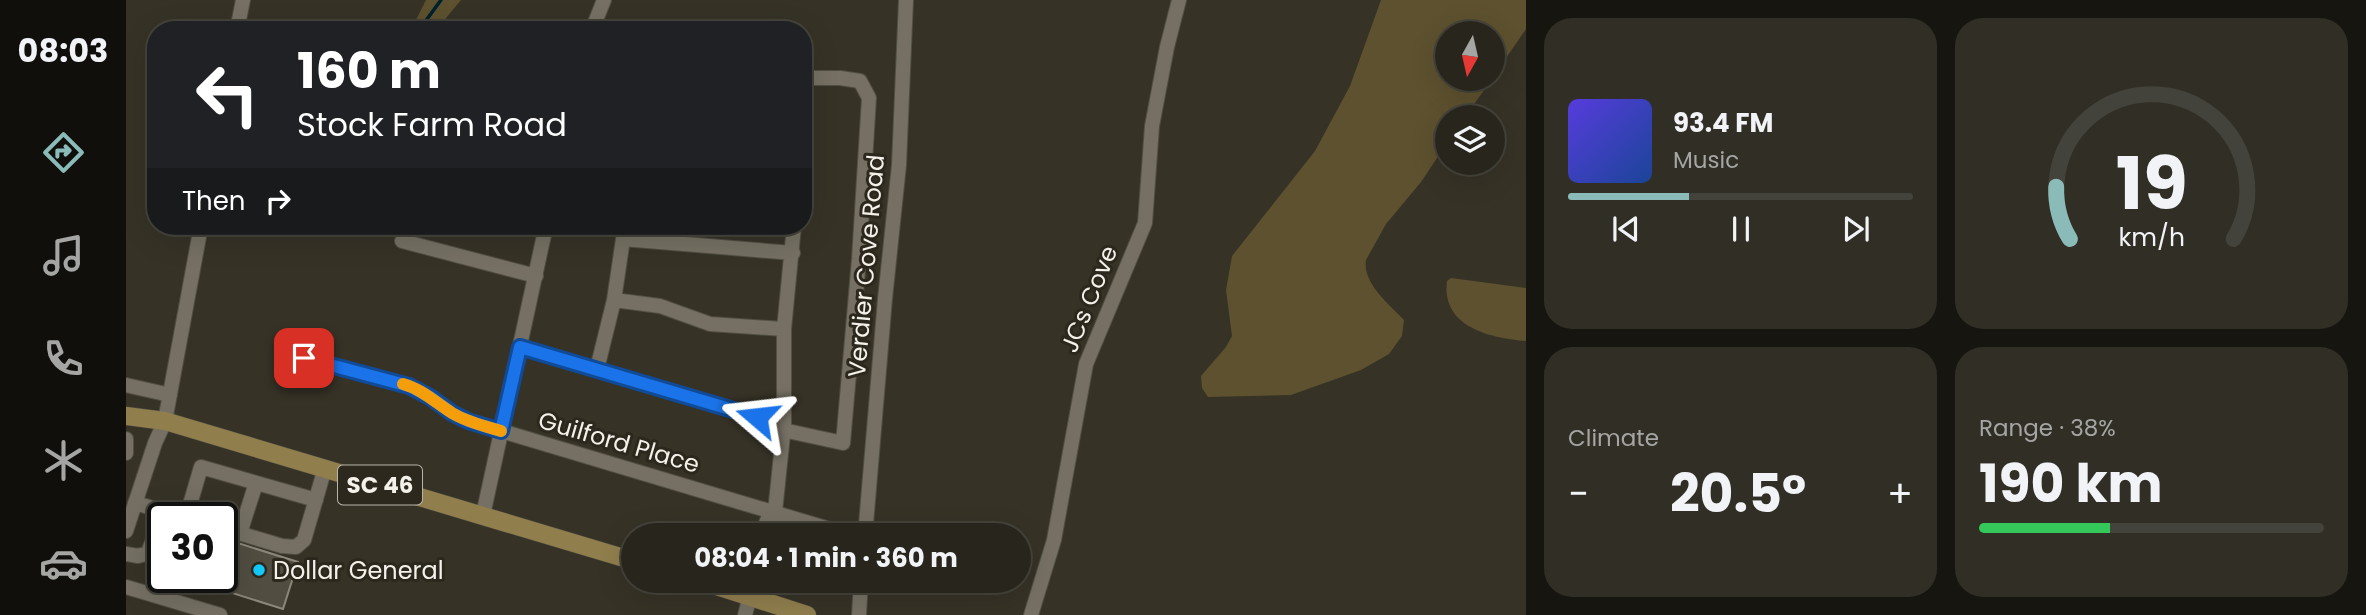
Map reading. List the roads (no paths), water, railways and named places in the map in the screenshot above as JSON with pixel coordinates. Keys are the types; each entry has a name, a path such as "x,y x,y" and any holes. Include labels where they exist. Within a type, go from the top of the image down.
{"main road":[{"name":"SC 46","path":"126,415 165,421 621,557"},
{"path":"765,593 807,615"}],"street":[{"path":"239,21 243,0"},
{"path":"596,21 604,0"},
{"name":"Verdier Cove Road","path":"866,523 885,299 900,165 906,0"},
{"name":"JCs Cove","path":"1031,615 1054,540 1086,364 1145,223 1153,126 1167,47 1179,0"},
{"path":"520,347 843,443 869,97 860,81 812,78"},
{"path":"126,531 133,495 165,421 199,235"},
{"path":"483,515 544,235"},
{"path":"597,369 614,300 625,235"},
{"path":"649,235 793,253"},
{"path":"774,523 783,427 784,329 794,235"},
{"path":"402,241 536,276"},
{"path":"614,300 660,306 710,324 784,329"},
{"name":"Guilford Place","path":"304,358 409,386 468,421 810,523"},
{"path":"126,385 170,395"},
{"path":"126,439 126,453"},
{"path":"191,502 201,467 316,500"},
{"path":"256,483 240,533 282,546 296,547 304,540 325,468"},
{"path":"766,523 775,512"},
{"path":"126,554 138,556 147,552"},
{"path":"126,587 220,615"},
{"path":"745,615 750,593"},
{"path":"859,615 860,593"}],"waterway":[{"path":"426,21 441,0"}],"place":[{"name":"Dollar General","path":"259,570"}]}
